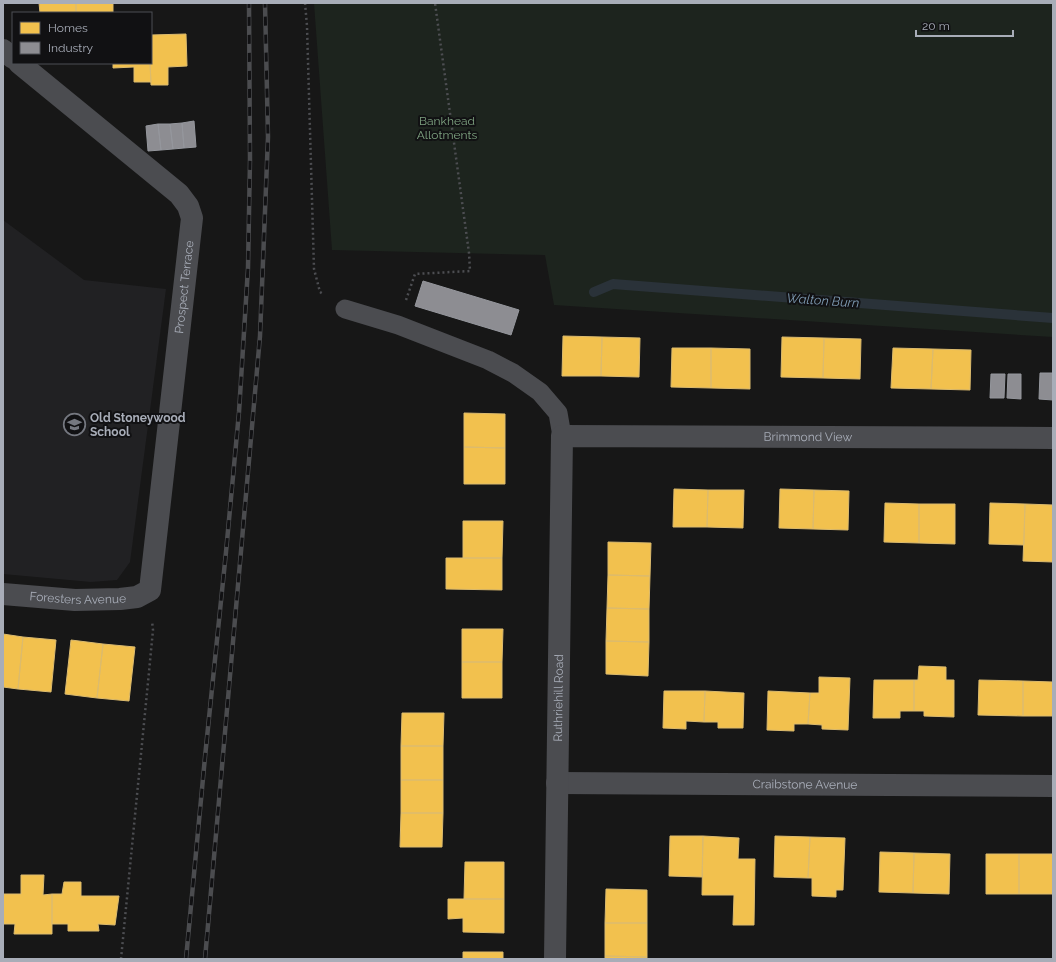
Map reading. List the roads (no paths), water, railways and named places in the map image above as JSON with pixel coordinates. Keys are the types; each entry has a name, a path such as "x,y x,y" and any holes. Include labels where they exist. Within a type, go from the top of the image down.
{"street":[{"path":"3,50 12,57"},
{"name":"Prospect Terrace","path":"20,64 180,194 188,206 192,218 150,590"},
{"name":"Brimmond View","path":"562,436 1053,438"},
{"name":"Ruthriehill Road","path":"555,959 562,436"},
{"name":"Foresters Avenue","path":"3,594 82,600 120,599 137,596 150,590"},
{"name":"Craibstone Avenue","path":"557,783 1053,786"}],"lane":[{"path":"345,309 398,324 488,360 513,373 540,392 558,413 562,436"}],"waterway":[{"name":"Walton Burn","path":"594,292 613,284 1053,318"}],"railway":[{"path":"186,959 239,412 248,268 250,160 249,3"},
{"path":"205,959 260,336 268,137 265,3"}],"place":[{"name":"Old Stoneywood School","path":"75,425"}],"park label":[{"name":"Bankhead Allotments","path":"447,128"}]}
